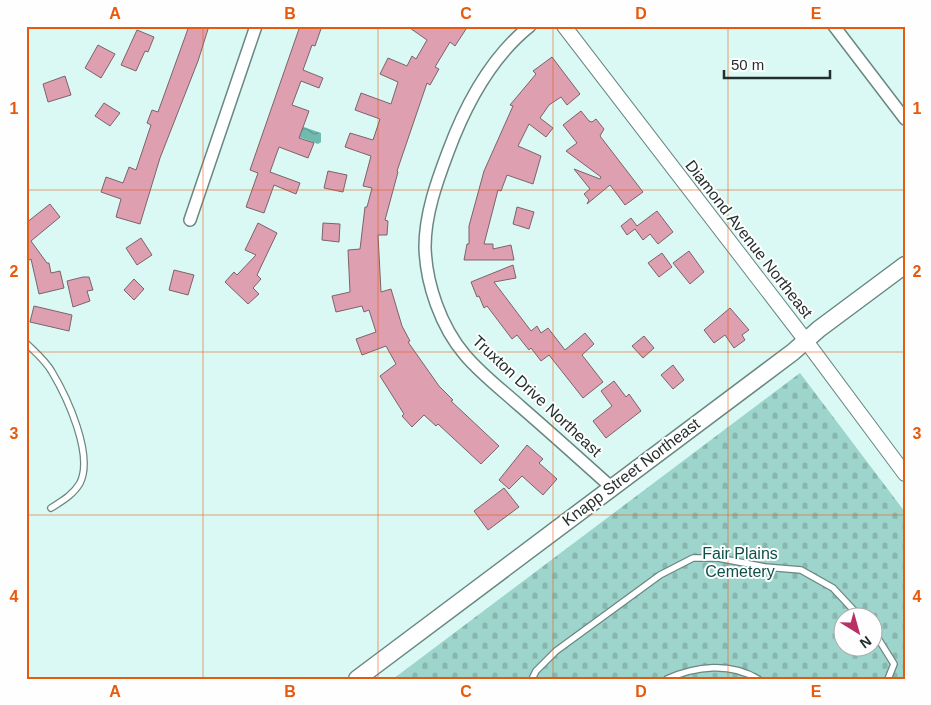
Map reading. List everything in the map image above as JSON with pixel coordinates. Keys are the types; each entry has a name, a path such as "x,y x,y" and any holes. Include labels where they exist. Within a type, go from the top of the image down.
{"main road":[{"name":"Knapp Street Northeast","path":"357,679 905,265"}],"street":[{"path":"190,220 256,26"},
{"name":"Truxton Drive Northeast","path":"530,26 517,36 483,80 458,126 430,205 425,246 427,268 432,290 446,323 465,354 611,487"},
{"name":"Diamond Avenue Northeast","path":"564,26 806,341 905,474"},
{"path":"834,26 905,119"}],"lane":[{"path":"26,344 52,371 75,422 84,452 85,466 81,482 74,492 51,508"},
{"path":"532,679 536,671 556,651 660,576 693,558 718,558 765,567 801,570 833,588 852,608"},
{"path":"884,648 894,664 888,679"},
{"path":"667,679 693,670 711,667 749,673 758,679"}],"green space":[{"name":"Fair Plains Cemetery","path":"800,373 905,512 905,679 393,679"}],"water":[{"path":"301,126 321,133 321,142 318,144 296,136"}],"building":[{"path":"189,26 209,26 198,61 160,158 140,224 116,217 121,199 101,192 106,177 123,183 129,167 136,170 151,125 147,123 152,110 158,112"},
{"path":"300,26 322,26 315,46 312,45 303,70 323,78 319,88 301,81 292,105 309,111 299,138 314,143 308,158 279,147 270,172 300,183 296,194 274,185 264,213 246,207 258,173 250,170"},
{"path":"407,26 468,26 455,46 450,42 435,67 439,69 430,85 427,83 397,171 385,220 388,221 387,235 378,235 381,292 391,289 402,326 410,341 408,342 439,386 453,400 451,401 499,446 481,464 438,424 436,426 424,415 412,427 402,416 404,414 380,376 396,364 386,346 362,355 356,339 376,332 369,310 364,312 362,306 336,312 332,296 350,292 348,250 360,249 365,207 367,207 372,188 363,186 371,156 345,147 350,133 373,140 380,119 355,110 361,93 391,104 398,82 380,74 388,58 407,66 412,56 416,59 427,40"},
{"path":"137,30 154,37 148,52 145,51 136,71 121,65"},
{"path":"98,45 115,54 101,78 85,68"},
{"path":"552,57 580,94 567,105 561,97 549,105 540,118 553,128 546,137 529,124 518,146 541,156 533,184 507,175 501,191 498,190 484,244 493,244 493,249 511,245 514,260 464,260 467,244 469,244 469,226 484,171 513,106 510,105 536,74 533,71"},
{"path":"65,76 71,95 48,102 43,84"},
{"path":"104,103 120,113 110,126 95,116"},
{"path":"581,111 589,121 592,122 596,119 604,129 600,136 643,192 625,205 610,185 587,204 589,200 584,194 590,189 574,169 600,179 601,177 566,151 577,143 563,125"},
{"path":"328,171 347,175 343,192 324,188"},
{"path":"50,204 60,217 31,241 47,263 49,263 51,273 60,271 64,288 39,294 31,259 26,262 26,223"},
{"path":"517,207 534,212 529,229 513,224"},
{"path":"657,211 673,232 658,244 650,234 643,240 635,229 627,235 621,226 631,218 637,226"},
{"path":"258,223 277,233 257,275 261,279 253,288 259,294 248,304 225,282 234,272 237,275 256,255 245,250"},
{"path":"323,223 340,224 339,242 322,240"},
{"path":"141,238 152,255 137,265 126,248"},
{"path":"689,251 704,272 690,284 673,263"},
{"path":"662,253 672,267 659,277 648,263"},
{"path":"513,265 516,278 494,282 531,331 537,326 541,333 548,328 565,350 585,333 594,344 582,355 603,382 583,398 549,355 541,361 517,335 512,339 487,306 484,308 479,296 477,297 471,282"},
{"path":"174,270 194,275 188,295 169,290"},
{"path":"89,277 93,290 87,291 90,301 73,307 67,281"},
{"path":"134,279 144,289 134,300 124,290"},
{"path":"34,306 72,315 69,331 30,322"},
{"path":"730,308 749,330 742,335 745,340 734,348 725,335 714,343 704,330"},
{"path":"644,336 654,348 643,358 632,346"},
{"path":"673,365 684,380 673,389 661,375"},
{"path":"614,381 626,397 629,394 641,411 606,438 593,421 612,406 601,391"},
{"path":"527,445 543,459 539,463 557,479 543,495 522,476 509,489 499,480"},
{"path":"504,488 519,507 488,530 474,511"}]}
